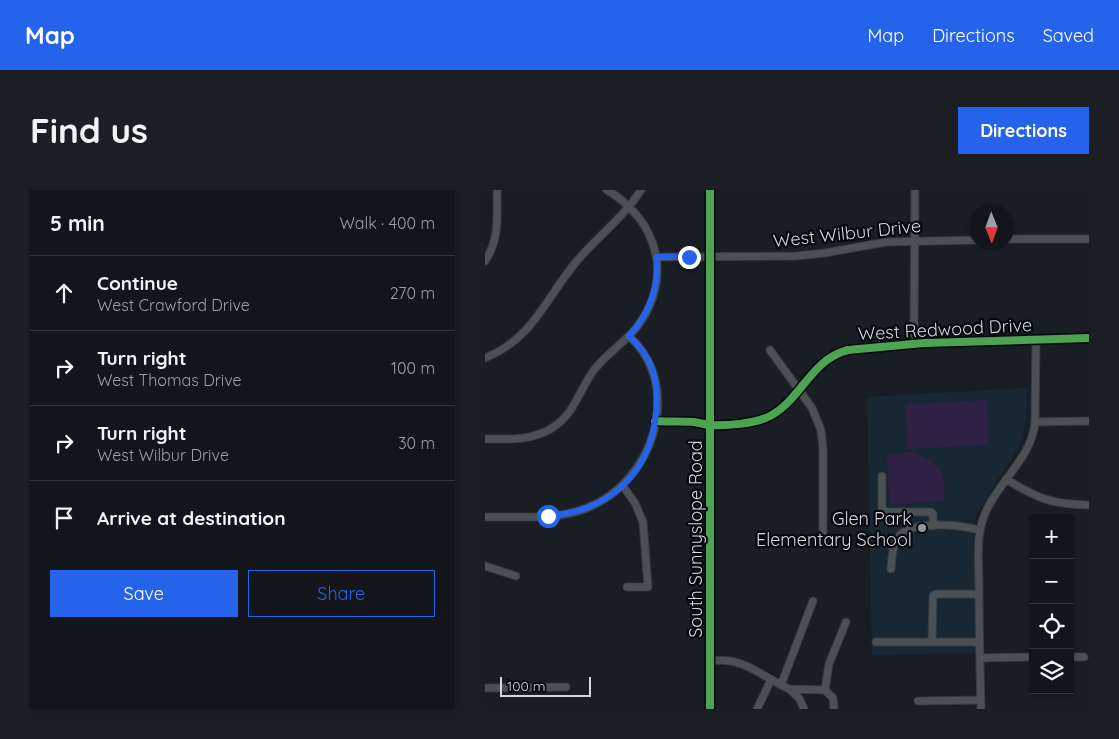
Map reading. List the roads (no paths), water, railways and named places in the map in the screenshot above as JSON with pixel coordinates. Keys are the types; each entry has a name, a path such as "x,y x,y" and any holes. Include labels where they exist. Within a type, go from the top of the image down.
{"street":[{"path":"485,261 493,248 497,233 497,190"},
{"path":"485,439 528,437 540,434 559,423 574,407 587,379 594,369 629,336 643,319 652,299 658,268 657,257 647,229 629,206 607,190"},
{"path":"485,358 503,349 525,333 576,262 629,206 641,190"},
{"name":"South Sunnyslope Road","path":"710,709 711,190"},
{"path":"915,190 914,331 916,344"},
{"path":"1014,239 1089,238"},
{"name":"West Wilbur Drive","path":"657,257 797,256 886,242 969,240"},
{"path":"485,517 548,516 575,512 601,502 623,486 639,467 647,453 655,422 657,401 655,376 643,351 629,336"},
{"name":"West Redwood Drive","path":"655,422 695,422 710,425 750,422 765,418 781,409 826,360 842,351 916,344 1089,338"},
{"path":"981,709 979,642 980,530 989,505 1028,446 1034,433 1036,339"},
{"path":"770,350 817,418 823,439 823,541"},
{"path":"1035,422 1089,421"},
{"path":"882,476 882,509 887,512 931,512 933,514 933,526"},
{"path":"1006,479 1047,501 1089,505"},
{"path":"623,486 635,503 643,522 648,586 627,586"},
{"path":"891,569 892,550 901,535 917,526 964,526 980,530"},
{"path":"485,566 516,576"},
{"path":"932,642 933,596 936,594 979,594"},
{"path":"781,685 813,601"},
{"path":"825,690 829,664 847,622"},
{"path":"876,642 979,642"},
{"path":"1074,657 1084,657"},
{"path":"980,658 1029,658"},
{"path":"710,661 737,662 747,665 789,689 799,698 804,709"},
{"path":"757,709 771,680"},
{"path":"485,688 566,686"},
{"path":"789,689 825,690 833,698 834,709"},
{"path":"919,701 981,700"}],"place":[{"name":"Glen Park Elementary School","path":"922,528"}]}
